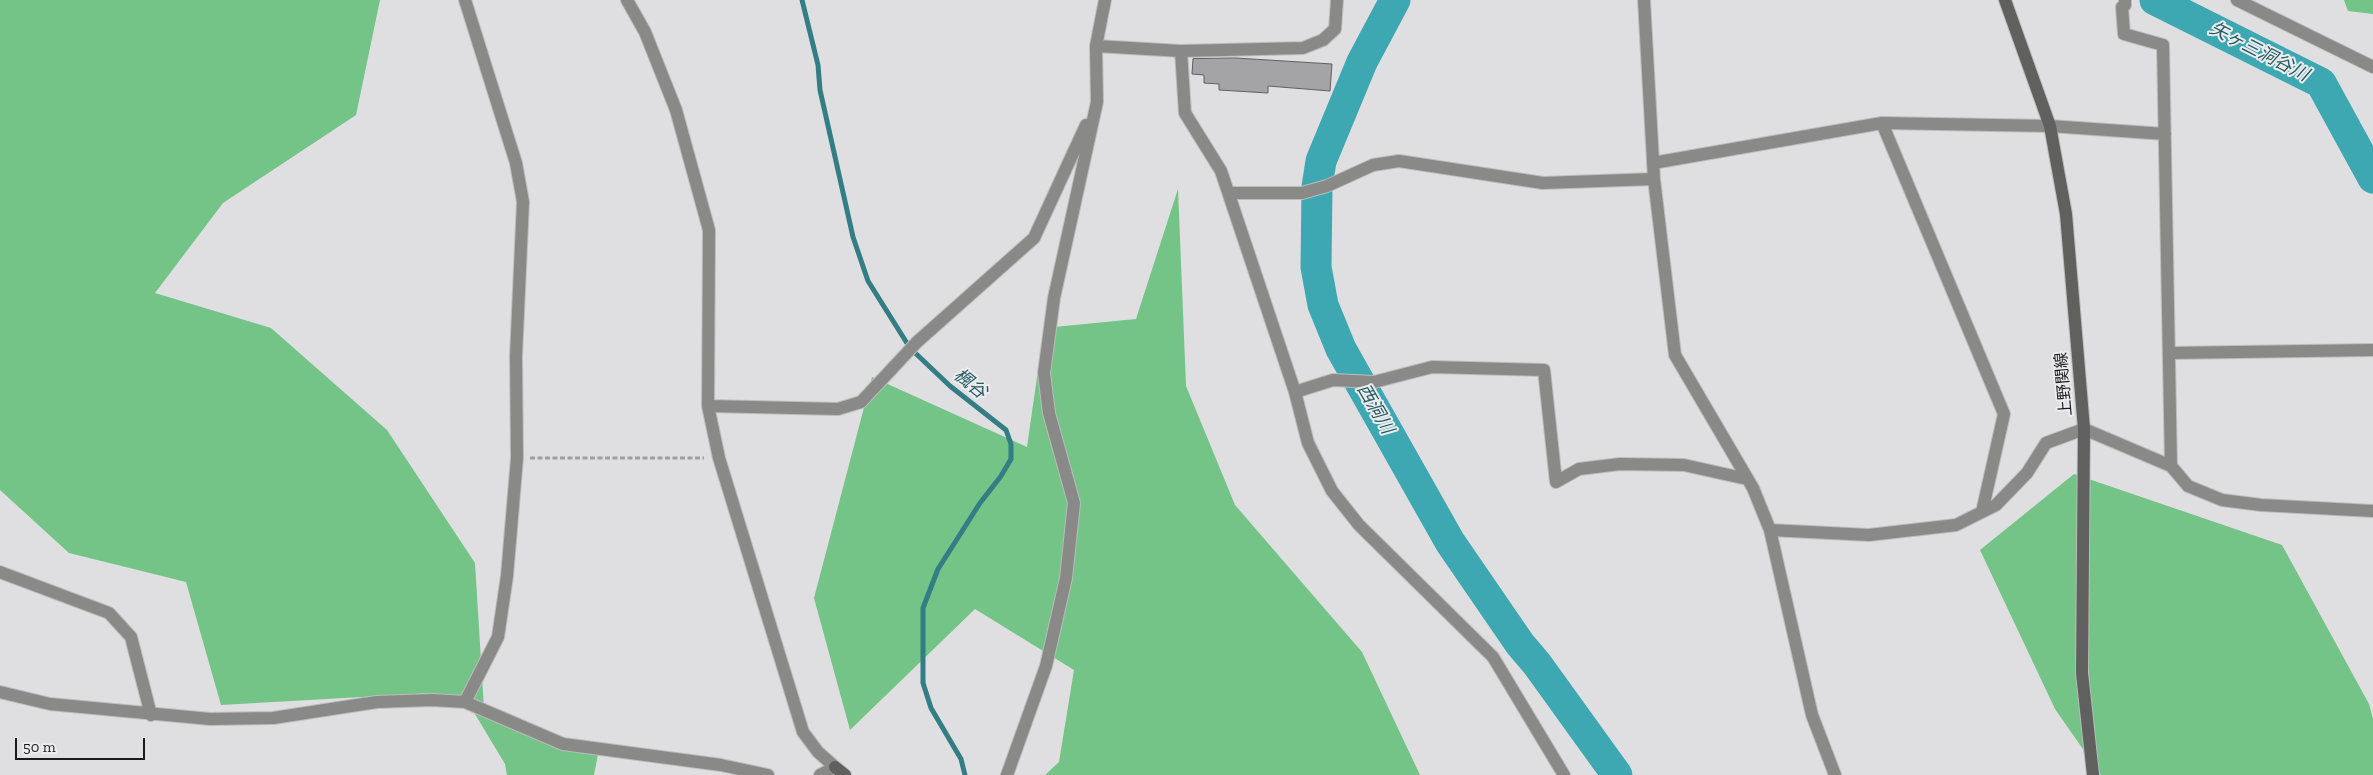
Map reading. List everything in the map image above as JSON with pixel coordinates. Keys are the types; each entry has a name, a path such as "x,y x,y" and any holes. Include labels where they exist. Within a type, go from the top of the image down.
{"main road":[{"name":"上野関線","path":"2005,0 2050,126 2066,214 2084,429 2082,673 2093,775"}],"street":[{"path":"465,0 516,163 522,202 516,356 517,458 507,576 498,637 465,702"},
{"path":"627,0 645,32 676,110 709,230 708,406 719,458 803,732 818,752 840,771"},
{"path":"1007,775 1046,666 1066,578 1074,503 1050,413 1044,372 1054,298 1097,102 1096,46 1105,0"},
{"path":"1096,46 1181,51 1303,48 1323,40 1335,29 1337,0"},
{"path":"1644,0 1654,179 1675,355 1747,479 1770,530 1812,716 1835,775"},
{"path":"2237,0 2373,67"},
{"path":"2125,3 2122,7 2124,34 2163,45 2171,466"},
{"path":"1181,51 1185,113 1221,171 1295,392 1308,443 1332,491 1359,525 1493,657 1564,775"},
{"path":"708,406 838,409 861,402 917,342 1034,238 1097,102"},
{"path":"1653,164 1882,123 2050,126 2165,134"},
{"path":"1882,123 2004,414 1982,512"},
{"path":"1229,194 1302,193 1327,186 1373,165 1399,160 1543,183 1654,179"},
{"path":"2170,353 2373,350"},
{"path":"1295,392 1333,380 1374,382 1432,367 1544,370 1556,482 1579,469 1620,464 1684,465 1747,479"},
{"path":"1770,530 1869,535 1911,532 1956,525 1996,505 2027,473 2046,443 2084,429 2171,466 2188,486 2222,500 2261,505 2373,511"},
{"path":"0,572 109,613 131,637 151,715"},
{"path":"0,692 50,704 151,715 210,719 273,718 377,702 432,700 465,702 563,744 721,764 768,775"},
{"path":"820,775 840,771"}],"path":[{"path":"517,458 719,458"}],"green space":[{"path":"0,0 380,0 356,115 223,203 155,293 271,328 387,430 475,563 484,709 432,693 221,705 186,582 69,553 0,490"},
{"path":"2344,0 2373,0 2373,14 2348,11"},
{"path":"1178,189 1186,386 1235,505 1362,652 1420,775 1045,775 1059,762 1074,670 975,609 850,730 814,598 872,377 1027,447 1044,328 1136,319"},
{"path":"2074,474 2282,545 2369,704 2373,719 2373,775 2101,775 2055,709 1980,550"},
{"path":"472,709 563,738 600,744 594,775 507,775 505,764"}],"building":[{"path":"1236,58 1332,64 1330,91 1268,86 1268,93 1219,90 1219,84 1204,83 1204,75 1192,74 1193,59"}],"waterway":[{"name":"楓谷","path":"802,0 818,65 820,90 853,237 868,281 910,348 950,386 1006,430 1011,444 1011,459 938,569 923,608 923,683 931,708 961,759 965,775"},
{"name":"西洞川","path":"1395,0 1362,62 1321,161 1317,187 1316,267 1323,305 1341,349 1450,542 1520,644 1537,664 1617,775"},
{"name":"矢ヶ三洞谷川","path":"2155,0 2321,83 2373,178"}]}
